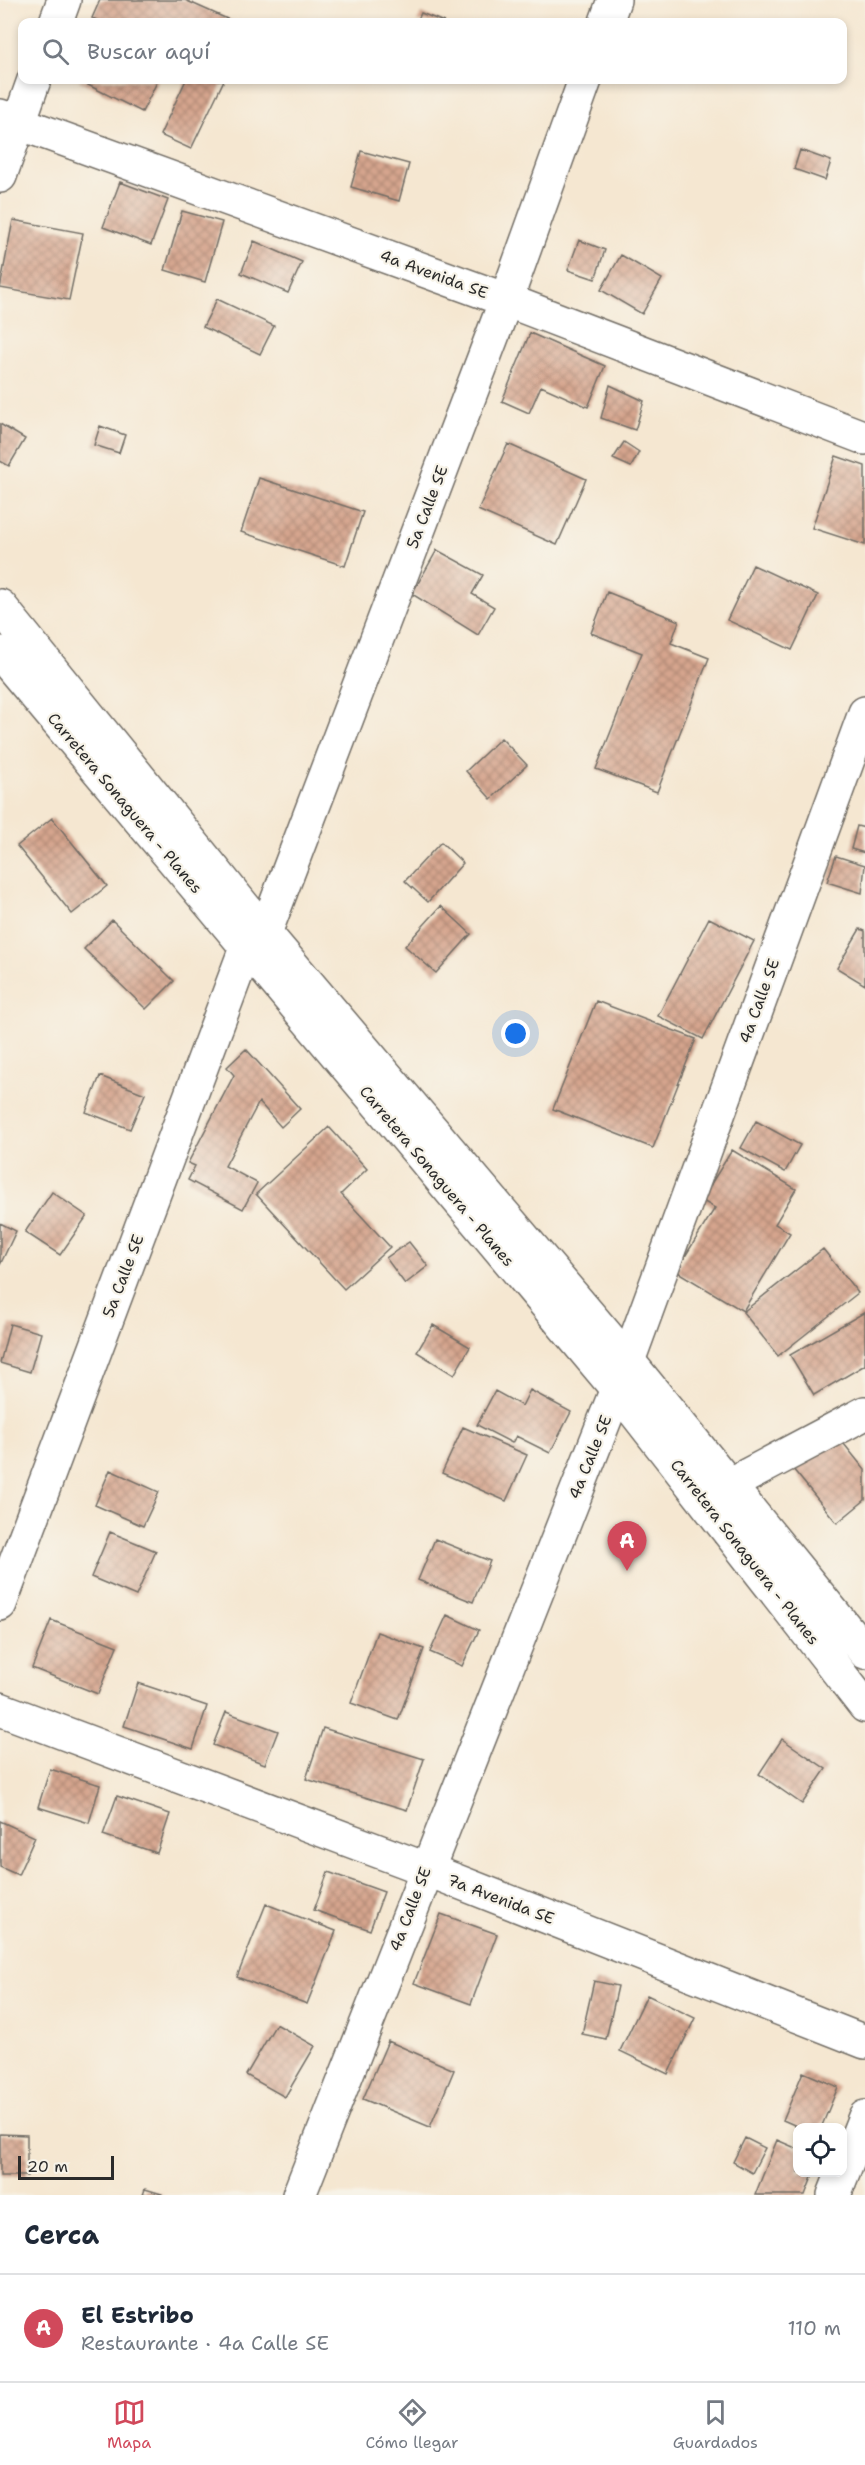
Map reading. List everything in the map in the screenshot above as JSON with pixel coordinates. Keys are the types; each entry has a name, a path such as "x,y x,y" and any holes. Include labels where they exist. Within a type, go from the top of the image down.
{"street":[{"path":"57,18 64,0"},
{"path":"607,18 614,0"},
{"path":"0,176 9,120 32,84"},
{"name":"5a Calle SE","path":"0,1604 255,941 506,300 584,84"},
{"name":"4a Avenida SE","path":"9,120 506,300 865,438"},
{"name":"Carretera Sonaguera - Planes","path":"0,606 255,941"},
{"name":"Carretera Sonaguera - Planes","path":"0,653 255,941 622,1375 717,1494 865,1706"},
{"name":"4a Calle SE","path":"299,2195 622,1375 865,713"},
{"path":"717,1494 865,1413"},
{"name":"Carretera Sonaguera - Planes","path":"717,1494 865,1652"},
{"name":"7a Avenida SE","path":"0,1709 426,1869 865,2042"},
{"path":"834,2195 865,2117"}],"building":[{"path":"100,0 185,0 225,18 92,18"},
{"path":"421,13 434,18 419,18"},
{"path":"86,84 156,84 142,112"},
{"path":"184,84 222,84 191,149 160,135"},
{"path":"800,150 831,161 825,180 794,169"},
{"path":"361,151 409,164 399,201 351,187"},
{"path":"120,182 168,200 151,245 103,227"},
{"path":"182,211 222,222 205,282 165,270"},
{"path":"13,220 83,233 69,300 0,288"},
{"path":"579,240 605,250 595,279 568,270"},
{"path":"254,241 302,262 288,293 241,273"},
{"path":"621,255 662,279 642,314 601,290"},
{"path":"217,299 274,326 260,354 203,327"},
{"path":"530,333 605,366 588,407 541,386 529,413 502,401"},
{"path":"610,385 644,401 635,430 601,418"},
{"path":"0,424 25,439 9,466 0,461"},
{"path":"100,426 125,435 119,453 94,445"},
{"path":"624,442 639,452 631,467 613,459"},
{"path":"508,444 586,479 557,545 478,510"},
{"path":"836,456 865,466 865,545 812,528"},
{"path":"259,478 363,512 345,566 241,532"},
{"path":"437,550 483,575 472,594 494,607 478,635 412,594"},
{"path":"753,565 818,595 792,650 727,620"},
{"path":"607,592 679,621 671,643 709,658 657,792 596,769 642,653 591,633"},
{"path":"501,738 527,765 491,799 466,771"},
{"path":"52,818 107,886 72,914 17,846"},
{"path":"857,826 865,828 865,853 851,849"},
{"path":"441,842 463,863 428,902 405,881"},
{"path":"836,856 865,865 862,893 827,882"},
{"path":"441,906 471,934 436,973 405,946"},
{"path":"709,918 754,941 703,1039 658,1016"},
{"path":"112,920 174,981 146,1009 84,949"},
{"path":"860,929 865,931 865,985 837,968"},
{"path":"596,1001 696,1039 653,1148 553,1109"},
{"path":"246,1049 300,1109 281,1127 259,1102 225,1166 257,1183 243,1209 188,1180 195,1166 188,1163 234,1075 227,1067"},
{"path":"100,1076 145,1094 130,1129 86,1112"},
{"path":"756,1121 800,1145 785,1172 741,1148"},
{"path":"329,1127 367,1169 341,1194 390,1247 344,1289 256,1194"},
{"path":"732,1150 796,1189 775,1224 790,1233 743,1311 676,1271 715,1208 701,1200"},
{"path":"52,1192 87,1216 60,1255 25,1232"},
{"path":"0,1223 16,1231 0,1265"},
{"path":"409,1242 428,1266 405,1284 386,1258"},
{"path":"823,1249 858,1293 778,1356 743,1312"},
{"path":"865,1312 865,1365 814,1395 790,1355"},
{"path":"10,1324 41,1333 30,1372 0,1363"},
{"path":"433,1325 470,1347 454,1375 417,1352"},
{"path":"530,1390 571,1412 550,1453 516,1436 512,1443 477,1425 495,1391 522,1406"},
{"path":"463,1427 527,1455 506,1501 442,1473"},
{"path":"836,1434 865,1470 865,1500 837,1523 793,1469"},
{"path":"110,1470 159,1492 143,1526 95,1505"},
{"path":"110,1532 156,1551 136,1596 91,1577"},
{"path":"435,1539 490,1561 473,1602 418,1580"},
{"path":"447,1615 479,1630 462,1666 430,1652"},
{"path":"51,1620 117,1646 98,1694 32,1668"},
{"path":"377,1632 424,1649 398,1720 351,1703"},
{"path":"138,1683 207,1706 193,1749 124,1726"},
{"path":"226,1712 278,1731 265,1764 213,1745"},
{"path":"323,1728 424,1759 407,1810 306,1779"},
{"path":"782,1739 826,1769 802,1804 759,1774"},
{"path":"50,1769 100,1785 89,1823 38,1807"},
{"path":"117,1796 170,1814 157,1853 103,1835"},
{"path":"0,1821 35,1837 18,1875 0,1867"},
{"path":"328,1872 384,1892 370,1930 314,1910"},
{"path":"266,1904 336,1931 307,2004 237,1977"},
{"path":"441,1914 497,1934 471,2004 414,1983"},
{"path":"594,1981 618,1986 606,2039 582,2034"},
{"path":"647,1995 695,2018 668,2074 620,2051"},
{"path":"276,2024 315,2046 285,2097 246,2075"},
{"path":"388,2041 454,2070 430,2127 363,2099"},
{"path":"803,2072 838,2087 823,2123 793,2124 783,2120"},
{"path":"0,2134 27,2135 27,2176 0,2176"},
{"path":"745,2138 765,2148 752,2173 733,2162"},
{"path":"777,2140 793,2147 793,2177 812,2177 805,2195 755,2195"},
{"path":"145,2189 162,2194 162,2195 143,2195"}],"place":[{"name":"El Estribo","path":"627,1571"}]}
